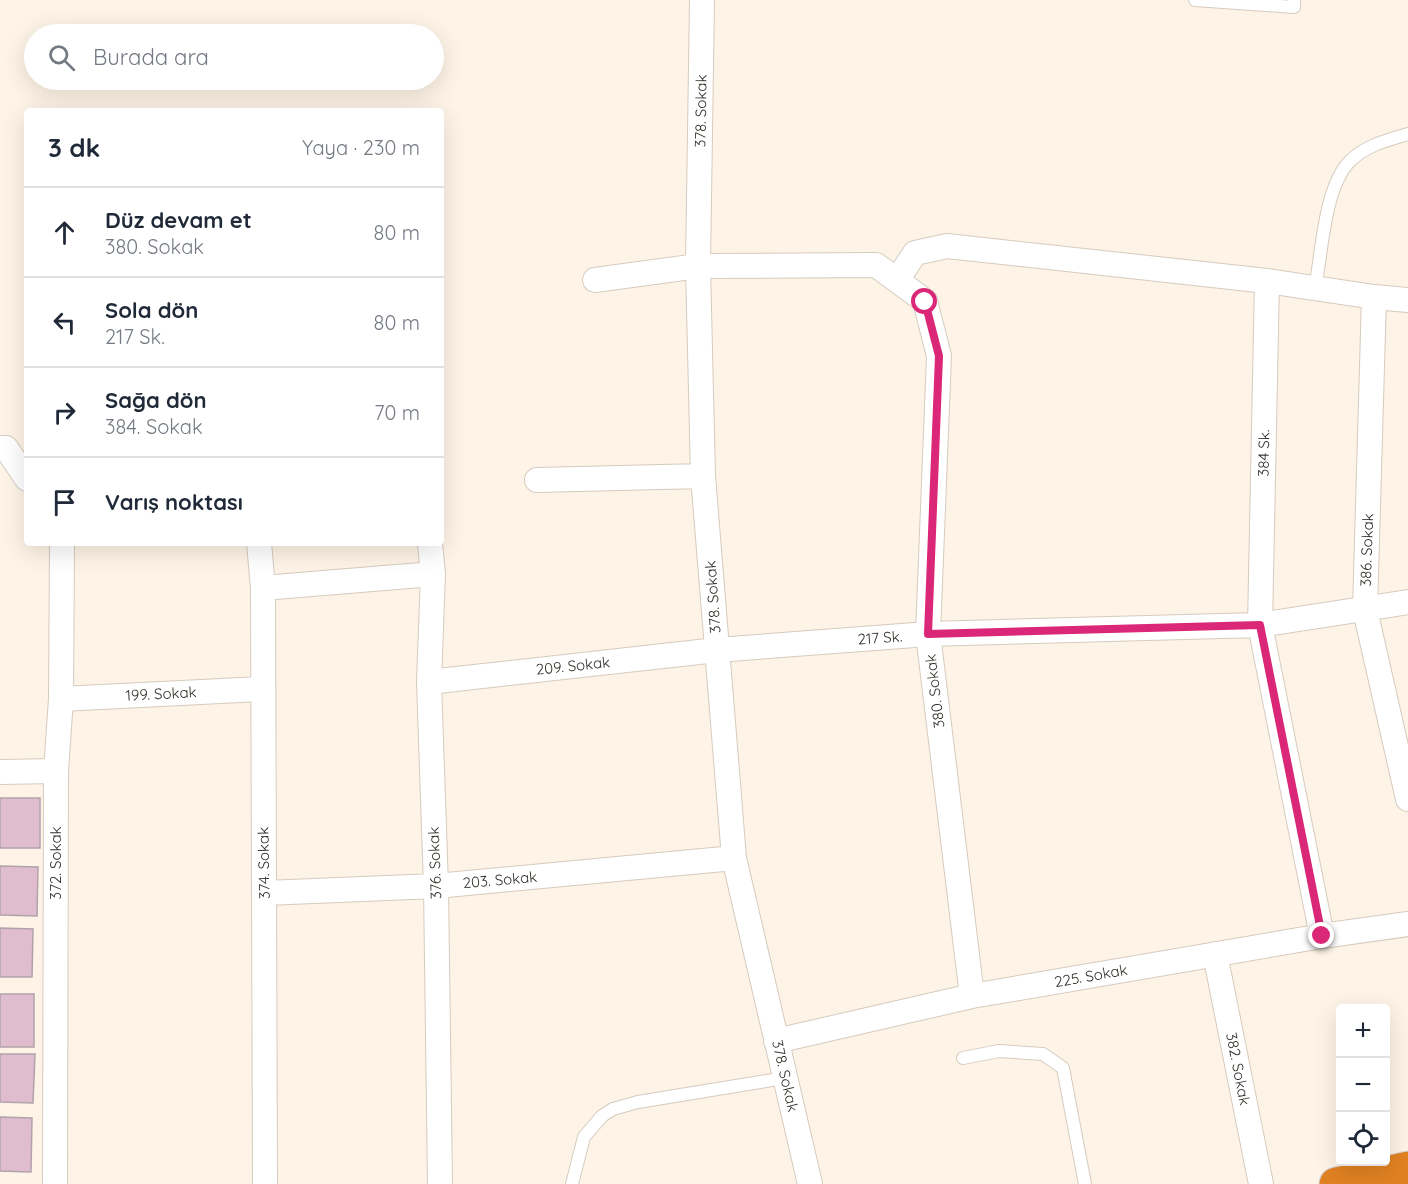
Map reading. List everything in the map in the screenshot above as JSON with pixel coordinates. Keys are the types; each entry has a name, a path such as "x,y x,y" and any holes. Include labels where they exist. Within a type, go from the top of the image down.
{"highway":[{"path":"1336,1184 1408,1168"}],"street":[{"name":"378. Sokak","path":"702,0 698,266 704,476 734,858 810,1184"},
{"path":"897,280 915,253 947,246 1267,281 1408,300"},
{"name":"380. Sokak","path":"595,280 698,266 876,265 925,302 939,356 928,634 972,996"},
{"name":"384 Sk.","path":"1267,281 1260,625 1322,936"},
{"name":"386. Sokak","path":"1374,297 1365,610 1408,799"},
{"path":"0,448 6,448 24,475"},
{"path":"537,480 704,476"},
{"name":"372. Sokak","path":"55,1184 56,771 61,699 62,546"},
{"name":"374. Sokak","path":"259,546 263,588 261,689 265,893 265,1184"},
{"name":"376. Sokak","path":"430,546 433,574 429,682 436,886 440,1184"},
{"path":"263,588 433,574"},
{"name":"217 Sk.","path":"717,650 928,634 1260,625 1408,602"},
{"name":"209. Sokak","path":"429,682 717,650"},
{"name":"199. Sokak","path":"61,699 261,689"},
{"path":"0,772 56,771"},
{"name":"203. Sokak","path":"265,893 436,886 734,858"},
{"name":"225. Sokak","path":"776,1041 972,996 1322,936 1408,924"},
{"name":"382. Sokak","path":"1215,954 1261,1184"}],"lane":[{"path":"1195,0 1294,7 1294,0"},
{"path":"1315,288 1332,194 1341,172 1349,162 1371,146 1408,134"},
{"path":"963,1058 999,1051 1043,1054 1063,1068 1085,1184"},
{"path":"572,1184 584,1137 592,1126 613,1109 638,1102 785,1078"}],"building":[{"path":"0,798 40,798 40,848 0,848"},
{"path":"0,866 38,867 37,916 0,915"},
{"path":"0,928 33,929 32,977 0,977"},
{"path":"0,994 34,994 34,1047 0,1047"},
{"path":"0,1054 35,1054 33,1103 0,1102"},
{"path":"0,1117 32,1118 31,1172 0,1171"}],"route":[{"path":"925,302 939,356 928,634 1260,625 1322,936"}]}
